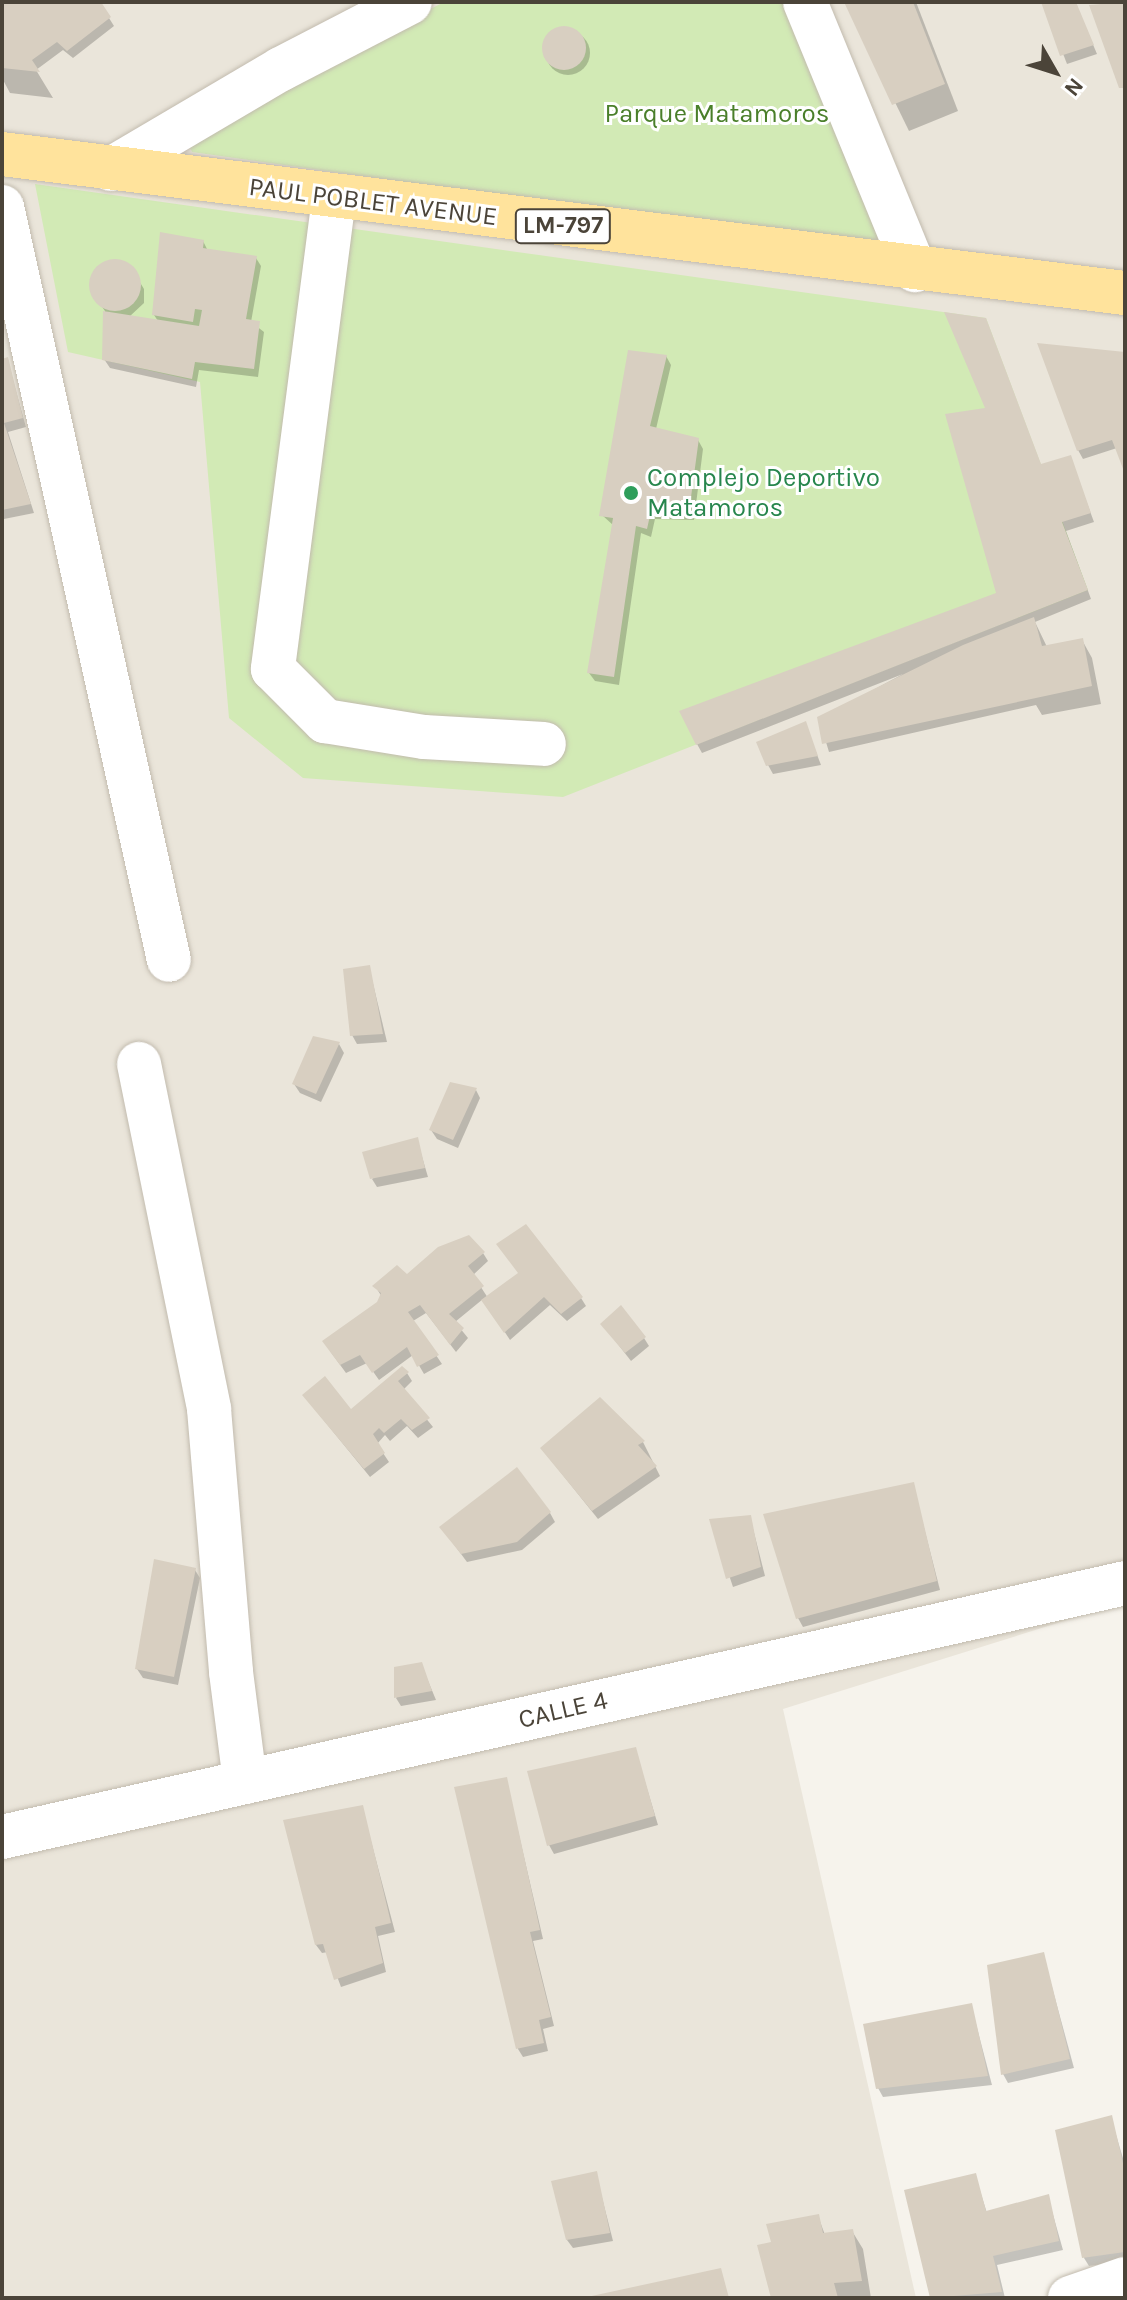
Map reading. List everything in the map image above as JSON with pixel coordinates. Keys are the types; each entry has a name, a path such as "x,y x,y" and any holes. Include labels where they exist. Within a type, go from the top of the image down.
{"main road":[{"name":"PAUL POBLET AVENUE","path":"2,154 915,270 1125,293"}],"street":[{"path":"111,169 281,69 410,2"},
{"path":"805,2 915,270"},
{"path":"334,198 273,669 325,721 424,737 544,744"},
{"path":"2,207 169,960"},
{"path":"139,1064 209,1409 231,1672 245,1782"},
{"name":"CALLE 4","path":"2,1837 1125,1583"},
{"path":"1070,2298 1125,2279"}],"shaded area":[{"path":"2,2 1125,2 1125,1602 783,1709 916,2298 2,2298"}],"green space":[{"name":"Parque Matamoros","path":"444,2 794,2 889,250 192,152 185,137"},
{"name":"Complejo Deportivo Matamoros","path":"35,184 986,318 1088,590 563,797 303,778 229,718 200,382 68,352"}],"building":[{"path":"2,2 101,2 111,17 67,51 57,42 32,60 40,72 2,68"},
{"path":"844,2 913,2 945,84 892,105"},
{"path":"1041,2 1076,2 1094,45 1060,56"},
{"path":"1125,2 1125,88 1119,88 1089,5"},
{"path":"564,26 580,32 586,48 580,64 564,70 548,64 542,48 548,32"},
{"path":"160,232 204,240 203,248 257,256 246,319 260,321 254,369 195,362 192,379 102,360 103,311 199,326 202,310 195,309 193,322 152,315"},
{"path":"115,259 133,267 141,285 133,303 115,311 97,303 89,285 97,267"},
{"path":"944,312 986,318 1041,464 1071,455 1091,513 1062,522 1088,590 696,745 679,711 996,593 945,414 985,408"},
{"path":"1037,343 1125,352 1125,474 1112,440 1077,451"},
{"path":"628,350 667,355 650,426 699,438 689,512 651,511 647,529 636,526 614,677 587,673 613,518 599,516"},
{"path":"8,357 23,418 4,423 31,504 2,510 2,359"},
{"path":"1034,617 1042,646 1083,638 1092,686 822,744 817,717 963,645"},
{"path":"806,721 818,756 766,766 756,742"},
{"path":"370,965 383,1034 350,1036 343,969"},
{"path":"313,1036 340,1042 316,1094 292,1084"},
{"path":"450,1082 477,1088 453,1140 429,1130"},
{"path":"418,1137 425,1168 370,1179 362,1152"},
{"path":"526,1224 583,1297 561,1314 544,1297 504,1333 481,1300 518,1273 496,1244"},
{"path":"469,1235 485,1252 468,1266 484,1286 449,1314 464,1328 450,1345 420,1305 408,1312 439,1355 417,1367 407,1347 372,1373 360,1355 340,1365 322,1341 377,1302 381,1293 372,1286 397,1265 407,1274 438,1247"},
{"path":"621,1305 646,1337 625,1353 600,1324"},
{"path":"402,1366 409,1372 398,1381 430,1418 412,1430 401,1419 384,1433 379,1428 373,1434 385,1453 364,1469 302,1395 325,1376 351,1409"},
{"path":"600,1397 645,1441 638,1445 657,1466 592,1511 540,1448"},
{"path":"517,1467 551,1512 517,1542 461,1554 439,1527"},
{"path":"914,1482 937,1581 796,1619 763,1514"},
{"path":"751,1515 761,1567 726,1579 709,1519"},
{"path":"154,1559 196,1568 174,1677 135,1669"},
{"path":"422,1662 432,1691 394,1698 394,1667"},
{"path":"636,1747 655,1816 547,1846 527,1771"},
{"path":"507,1777 540,1930 530,1932 551,2017 539,2020 544,2043 516,2049 454,1787"},
{"path":"363,1805 391,1923 375,1927 383,1963 334,1980 323,1944 315,1945 283,1820"},
{"path":"1044,1952 1070,2059 1001,2075 987,1965"},
{"path":"972,2003 988,2076 876,2089 863,2024"},
{"path":"1112,2115 1125,2172 1125,2252 1082,2258 1055,2130"},
{"path":"597,2171 610,2233 566,2240 551,2181"},
{"path":"976,2173 986,2211 1049,2194 1059,2241 993,2256 1002,2292 930,2298 904,2190"},
{"path":"819,2214 823,2233 853,2229 862,2281 834,2283 838,2298 771,2298 757,2245 771,2242 766,2224"},
{"path":"721,2268 729,2298 587,2298 587,2297"}],"place":[{"name":"Complejo Deportivo Matamoros","path":"631,493"}]}
